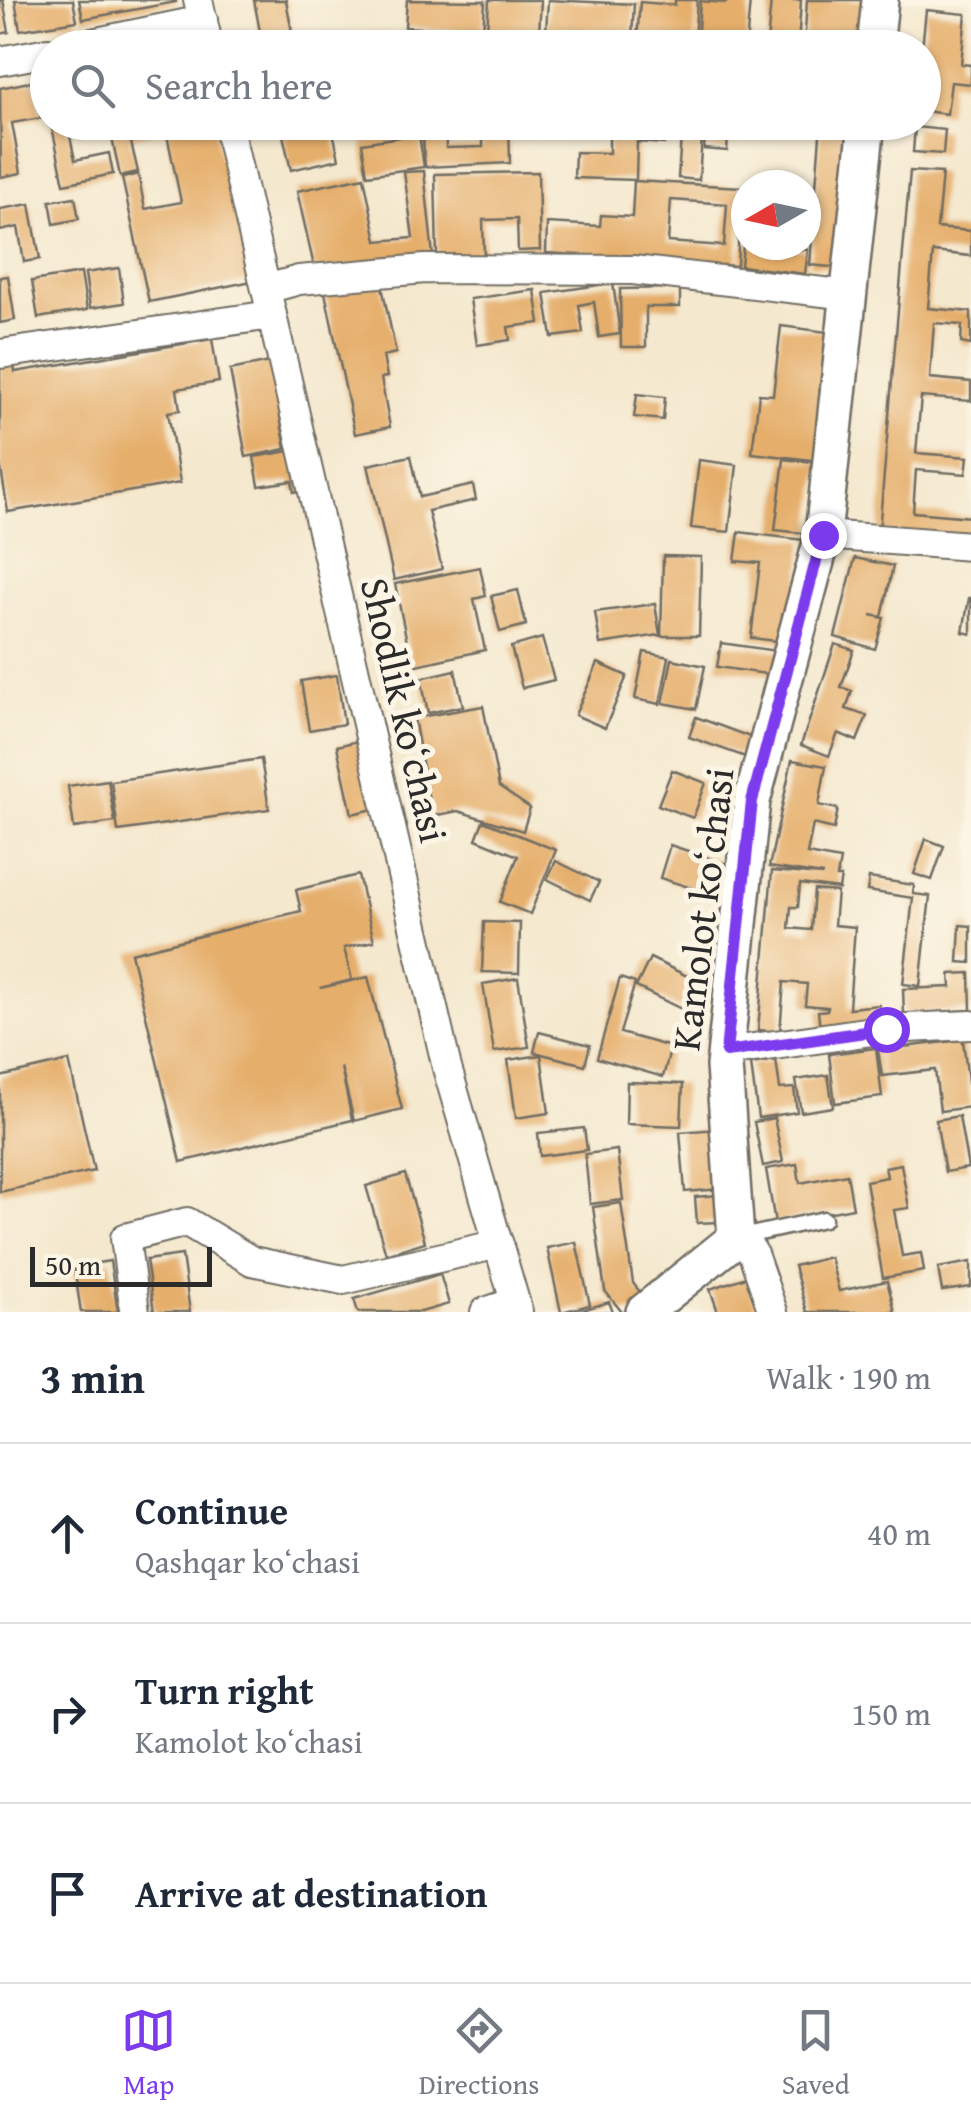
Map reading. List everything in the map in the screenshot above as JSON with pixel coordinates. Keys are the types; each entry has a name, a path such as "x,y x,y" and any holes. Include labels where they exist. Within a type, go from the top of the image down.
{"street":[{"path":"877,30 880,0"},
{"path":"165,30 203,23"},
{"path":"0,61 30,55"},
{"name":"Shodlik koʻchasi","path":"231,140 448,1068 517,1307"},
{"name":"Kamolot koʻchasi","path":"736,1238 726,1052 752,801 823,535 865,140"},
{"path":"0,354 269,302 299,280 425,269 633,270 849,295"},
{"path":"823,535 971,546"},
{"path":"726,1052 886,1029 971,1025"},
{"path":"135,1312 125,1238 187,1222 252,1261 343,1280 499,1244"},
{"path":"644,1312 736,1238 752,1251 773,1312"},
{"path":"485,1312 517,1307"}],"lane":[{"path":"736,1238 824,1219"}],"building":[{"path":"0,0 9,32 0,34"},
{"path":"15,0 73,0 77,21 20,30"},
{"path":"79,0 176,0 176,2 83,19"},
{"path":"254,0 286,0 292,30 260,30"},
{"path":"407,0 485,1 483,30 405,27"},
{"path":"489,0 541,0 539,30 487,30"},
{"path":"548,0 634,4 632,30 546,30"},
{"path":"675,0 697,0 695,30 638,30 640,2 675,5"},
{"path":"750,0 748,30 698,30 700,1"},
{"path":"771,0 801,0 799,30 768,30"},
{"path":"807,0 868,0 866,30 805,30"},
{"path":"926,10 966,14 961,64 971,65 971,84 951,82 947,114 941,113 941,30 924,30"},
{"path":"30,82 30,120 12,123 21,173 1,177 0,88"},
{"path":"941,130 945,130 943,154 913,152 914,140 941,140"},
{"path":"55,140 71,140 75,160 109,153 113,174 64,184"},
{"path":"112,140 130,140 138,172 120,176"},
{"path":"168,140 217,140 221,160 229,158 257,280 149,302 122,178 138,174 145,209 181,202"},
{"path":"284,140 335,140 339,159 291,170"},
{"path":"420,140 424,167 367,175 362,143"},
{"path":"423,140 446,140 446,148 483,147 483,140 509,140 510,163 425,167"},
{"path":"609,140 664,140 664,144 637,142 636,180 574,178 575,152 609,153"},
{"path":"681,140 702,140 699,180 678,178"},
{"path":"705,140 728,140 727,151 704,149"},
{"path":"820,140 852,140 841,268 810,265 810,260 821,260"},
{"path":"424,171 433,256 315,271 297,191 364,177 377,241 413,238 404,172"},
{"path":"910,171 942,173 937,228 971,231 971,256 933,252 928,308 971,312 971,345 961,343 962,325 934,323 930,378 971,382 971,401 921,397 916,453 968,457 966,474 916,470 913,512 971,517 971,540 879,532"},
{"path":"538,172 540,250 518,251 517,219 483,220 484,256 437,257 435,174"},
{"path":"634,181 731,186 731,260 737,260 737,266 546,253 547,223 600,226 601,215 632,217","holes":["671,200 727,204 724,246 668,242"]},
{"path":"75,197 79,219 54,224 50,201"},
{"path":"30,204 40,259 24,262 18,227 0,231 0,209"},
{"path":"742,260 807,260 805,274 741,266"},
{"path":"119,268 124,303 90,308 85,273"},
{"path":"81,273 87,310 38,318 32,281"},
{"path":"8,276 15,320 0,323 0,277"},
{"path":"380,277 396,353 383,356 387,377 381,378 390,427 355,434 324,288"},
{"path":"613,283 620,334 599,337 594,302 579,305 583,333 552,337 545,293"},
{"path":"680,288 680,307 646,307 646,347 621,347 620,289"},
{"path":"535,290 540,323 508,327 510,340 477,345 470,299"},
{"path":"781,326 835,333 820,461 752,453 759,394 773,395"},
{"path":"212,339 219,382 177,389 180,410 168,412 180,483 8,512 0,463 0,356 13,354 15,372"},
{"path":"270,362 286,449 246,457 230,370"},
{"path":"637,394 665,397 663,420 634,417"},
{"path":"302,449 308,489 294,492 292,481 259,486 254,457"},
{"path":"411,456 420,497 473,485 476,500 428,511 442,569 394,580 368,465"},
{"path":"784,459 820,463 811,534 775,530"},
{"path":"699,460 737,465 729,532 691,528"},
{"path":"739,532 804,540 793,643 751,638 760,563 735,561"},
{"path":"663,556 701,557 699,636 661,636"},
{"path":"855,558 893,566 882,617 871,615 884,618 875,649 835,637"},
{"path":"480,567 486,596 474,599 485,650 412,666 395,584"},
{"path":"518,590 526,625 500,632 491,596"},
{"path":"971,598 971,634 963,632"},
{"path":"655,604 660,635 600,644 595,612"},
{"path":"542,638 554,680 522,688 511,647"},
{"path":"721,643 783,652 780,676 717,667"},
{"path":"835,644 854,650 841,687 852,691 846,709 867,716 857,741 838,733 829,756 801,745"},
{"path":"644,652 669,657 660,704 635,699"},
{"path":"672,659 705,666 696,709 663,703"},
{"path":"598,663 627,676 605,728 575,715"},
{"path":"455,670 463,706 428,713 421,678"},
{"path":"337,675 344,724 309,730 301,681"},
{"path":"483,706 499,787 530,808 523,831 458,811 432,816 414,718"},
{"path":"696,717 761,741 754,760 689,737"},
{"path":"362,740 378,808 352,814 337,746"},
{"path":"261,759 269,809 118,831 111,781"},
{"path":"792,760 826,766 819,805 838,809 834,829 813,824 807,854 840,860 837,877 841,877 839,889 800,884 798,907 791,907 789,928 811,930 814,890 837,892 834,925 855,927 849,1008 879,1005 881,1024 820,1030 818,1011 828,1007 805,1005 807,984 784,982 780,1032 758,1030 772,871 823,875 769,867"},
{"path":"672,770 706,783 693,818 658,805"},
{"path":"108,780 115,822 74,828 68,786"},
{"path":"483,821 556,850 530,914 500,902 518,856 476,839"},
{"path":"926,839 944,846 932,880 914,874"},
{"path":"670,845 730,865 720,897 660,878"},
{"path":"556,861 599,882 590,900 547,879"},
{"path":"358,875 374,941 344,948 352,980 320,988 368,977 402,1109 354,1121 341,1067 352,1120 181,1162 131,953 301,911 296,890"},
{"path":"869,878 914,885 913,894 930,896 920,986 903,984 913,898 867,891"},
{"path":"484,922 520,923 519,973 482,972"},
{"path":"960,925 971,926 971,963 958,962"},
{"path":"650,958 710,987 696,1016 636,987"},
{"path":"970,973 971,1010 904,1014 903,989 951,987 950,974"},
{"path":"518,978 529,1047 494,1052 483,984"},
{"path":"620,978 635,983 620,1033 671,1047 663,1077 597,1058"},
{"path":"539,1032 590,1045 585,1065 534,1052"},
{"path":"963,1040 971,1107 940,1111 935,1070 882,1076 878,1050"},
{"path":"876,1048 882,1097 835,1103 829,1054"},
{"path":"541,1055 549,1113 516,1118 508,1060"},
{"path":"776,1060 780,1089 794,1088 797,1112 758,1118 751,1064"},
{"path":"69,1061 94,1171 0,1192 0,1077"},
{"path":"828,1075 833,1107 801,1112 796,1080"},
{"path":"627,1082 683,1084 681,1126 626,1124"},
{"path":"959,1116 968,1168 945,1172 936,1120"},
{"path":"774,1118 783,1162 763,1166 754,1122"},
{"path":"584,1128 587,1150 540,1156 538,1133"},
{"path":"717,1129 721,1189 685,1192 680,1132"},
{"path":"617,1150 623,1200 590,1204 585,1154"},
{"path":"797,1164 800,1183 847,1174 853,1208 775,1223 766,1169"},
{"path":"901,1164 909,1208 894,1210 902,1256 921,1253 924,1271 883,1278 866,1181 887,1177 885,1167"},
{"path":"405,1174 425,1242 386,1254 366,1186"},
{"path":"718,1195 720,1222 697,1223 695,1197"},
{"path":"621,1203 633,1283 647,1301 634,1312 622,1312 605,1291 593,1207"},
{"path":"576,1242 590,1305 561,1312 547,1248"},
{"path":"182,1255 190,1312 154,1312 146,1260"},
{"path":"830,1257 839,1291 887,1281 895,1312 807,1312 794,1266"},
{"path":"110,1261 118,1312 81,1312 74,1267"},
{"path":"971,1262 971,1287 942,1291 938,1268"},
{"path":"440,1274 449,1304 421,1312 358,1312 354,1299"},
{"path":"746,1277 758,1312 718,1312 710,1289"},
{"path":"609,1302 613,1312 579,1312 579,1311"}],"route":[{"path":"823,535 752,801 726,1052 886,1029"}]}
